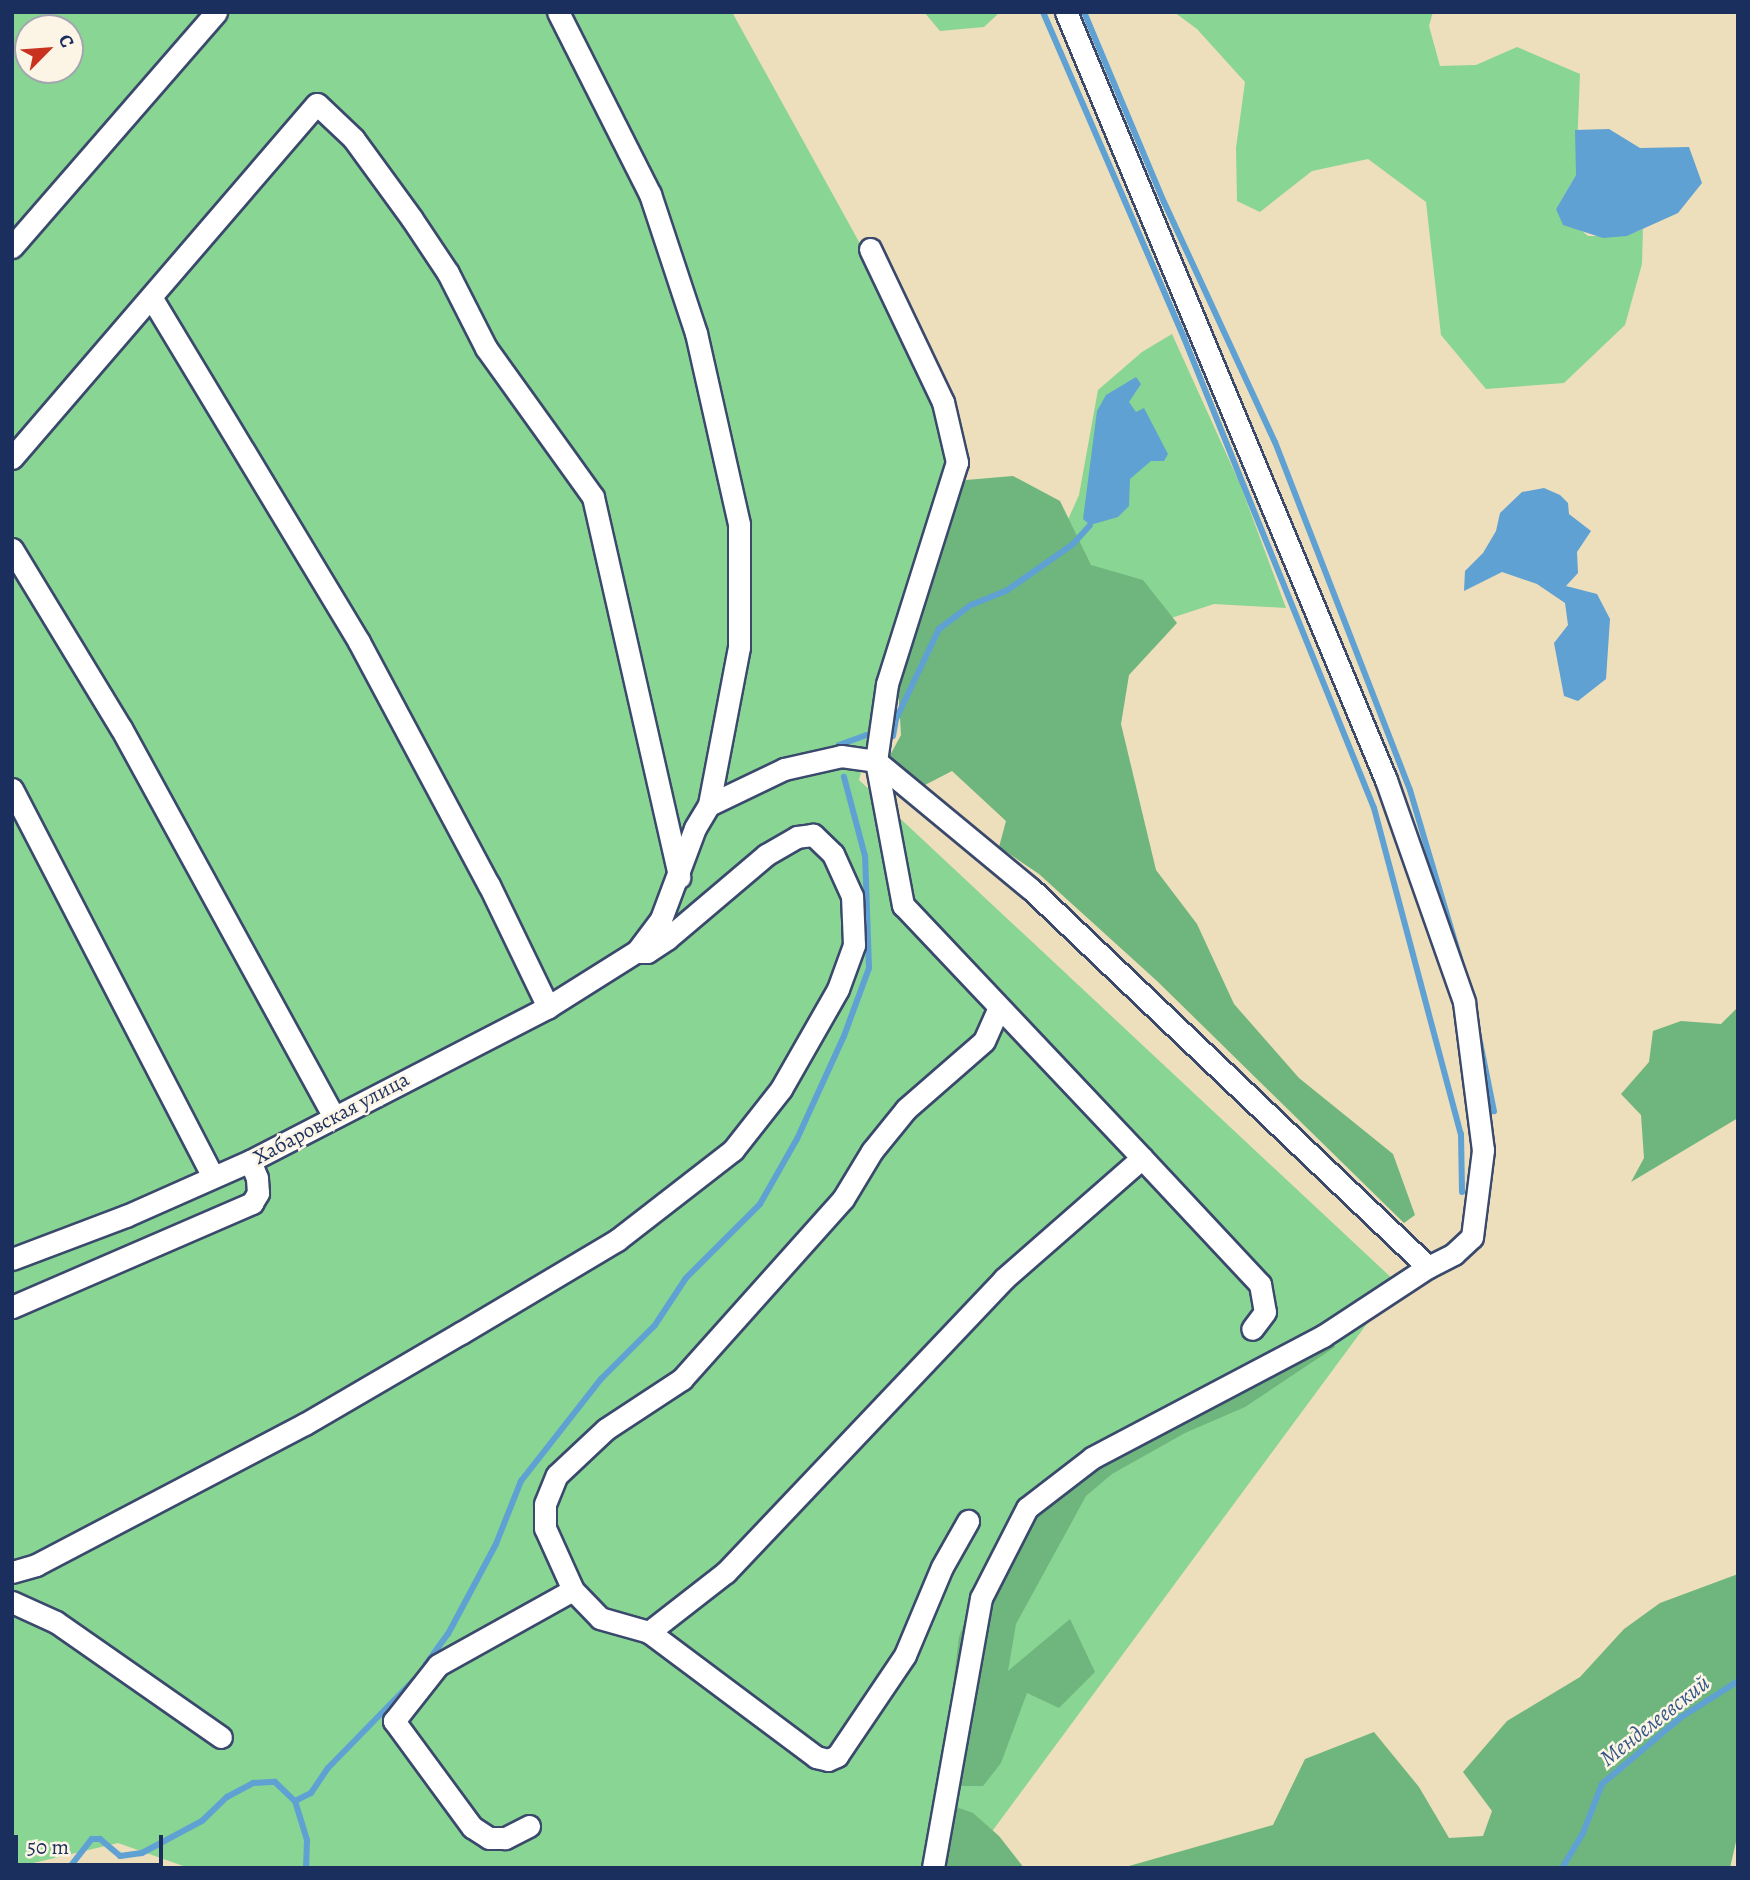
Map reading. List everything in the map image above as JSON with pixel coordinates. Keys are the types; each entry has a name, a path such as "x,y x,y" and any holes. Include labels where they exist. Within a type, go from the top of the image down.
{"street":[{"path":"12,247 216,12"},
{"path":"12,1572 48,1559 305,1424 617,1240 733,1150 782,1089 838,989 854,945 852,896 833,854 813,835 797,837 766,855 667,939 647,953 637,951 661,919 679,877 695,828 709,805 739,646 739,524 696,333 650,194 558,12"},
{"path":"933,1868 981,1598 1027,1508 1092,1458 1322,1336 1428,1267 1454,1254 1472,1237 1483,1150 1464,1002 1385,780 1066,12"},
{"path":"12,458 317,104 353,138 447,273 486,348 593,497 679,877"},
{"path":"870,249 943,402 957,462 887,684 876,761 903,905 1259,1284 1265,1312 1252,1329"},
{"path":"150,297 359,642 489,885 548,1007"},
{"path":"12,549 121,728 333,1115"},
{"path":"709,805 784,769 841,756 876,761 1031,888 1428,1267"},
{"path":"12,789 213,1176"},
{"name":"Хабаровская улица","path":"12,1259 126,1216 250,1161 333,1115 548,1007 637,951"},
{"path":"968,1521 942,1567 905,1656 837,1756 828,1760 816,1757 649,1632 600,1618 573,1590 545,1528 545,1504 557,1475 606,1429 682,1379 843,1199 872,1151 906,1110 984,1041 998,1009"},
{"path":"649,1632 726,1572 1004,1279 1142,1158"},
{"path":"12,1307 251,1203 258,1193 250,1161"},
{"path":"529,1826 505,1838 489,1838 472,1827 394,1721 438,1665 573,1590"},
{"path":"12,1602 56,1622 221,1737"}],"green space":[{"path":"12,12 732,12 958,421 859,780 1397,1283 965,1868 189,1868 118,1843 12,1868"},
{"path":"924,12 1000,12 984,27 940,31"},
{"path":"1174,12 1433,12 1429,26 1440,66 1476,65 1517,47 1580,74 1576,175 1556,209 1588,236 1626,236 1643,229 1642,264 1625,325 1564,383 1486,389 1441,335 1426,202 1368,159 1312,171 1260,212 1237,201 1236,148 1245,82 1197,29"},
{"path":"1172,334 1240,484 1286,608 1214,604 1162,621 1058,542 1079,495 1098,390 1142,352"},
{"path":"1013,476 1060,501 1091,565 1143,580 1177,623 1129,675 1121,724 1156,870 1197,924 1234,1004 1299,1078 1393,1154 1415,1215 1404,1223 1157,981 1039,874 999,847 1006,821 952,771 923,786 888,759 901,735 898,685 956,494 966,480"},
{"path":"1738,1007 1738,1118 1631,1182 1644,1158 1641,1115 1621,1094 1649,1062 1653,1031 1681,1021 1721,1024"},
{"path":"1326,1321 1335,1347 1245,1407 1185,1433 1112,1474 1086,1496 1016,1624 1008,1671 1070,1619 1095,1672 1059,1708 1027,1693 1001,1763 983,1786 941,1786 959,1637 984,1569 1018,1508 1073,1458"},
{"path":"1738,1574 1738,1833 1730,1868 1122,1868 1273,1825 1305,1759 1374,1732 1419,1787 1449,1838 1483,1836 1492,1811 1463,1772 1507,1721 1580,1677 1624,1629 1660,1603"},
{"path":"937,1800 973,1813 999,1836 1024,1868 926,1868"}],"water":[{"path":"1609,129 1640,148 1689,147 1702,183 1678,213 1627,236 1603,238 1563,225 1556,209 1576,175 1575,130"},
{"path":"1136,377 1141,384 1129,402 1136,412 1144,408 1168,454 1164,461 1151,461 1130,479 1129,506 1118,517 1090,525 1083,519 1097,411 1106,395"},
{"path":"1544,488 1560,495 1568,503 1569,514 1591,531 1577,552 1578,573 1566,586 1597,594 1610,619 1606,679 1578,701 1564,696 1554,643 1568,625 1565,603 1537,584 1502,572 1464,591 1465,571 1483,553 1496,531 1500,513 1522,492"}],"waterway":[{"path":"1043,12 1184,338 1374,808 1461,1134 1462,1192"},
{"path":"1084,12 1164,202 1275,442 1410,790 1469,989"},
{"path":"893,736 896,719 939,629 971,605 1006,591 1073,544 1090,525"},
{"path":"839,745 870,734"},
{"path":"426,1664 448,1634 496,1544 521,1481 601,1379 655,1325 686,1278 760,1204 797,1139 844,1036 869,968 865,856 844,777"},
{"path":"1477,1027 1494,1111"},
{"path":"295,1801 311,1793 328,1768 415,1679"},
{"name":"Менделеевский","path":"1562,1868 1583,1833 1602,1784 1680,1718 1738,1681"},
{"name":"Менделеевский","path":"69,1868 92,1839 100,1839 120,1856 142,1853 202,1821 227,1797 253,1783 275,1782 295,1801 307,1840 306,1868"}]}
